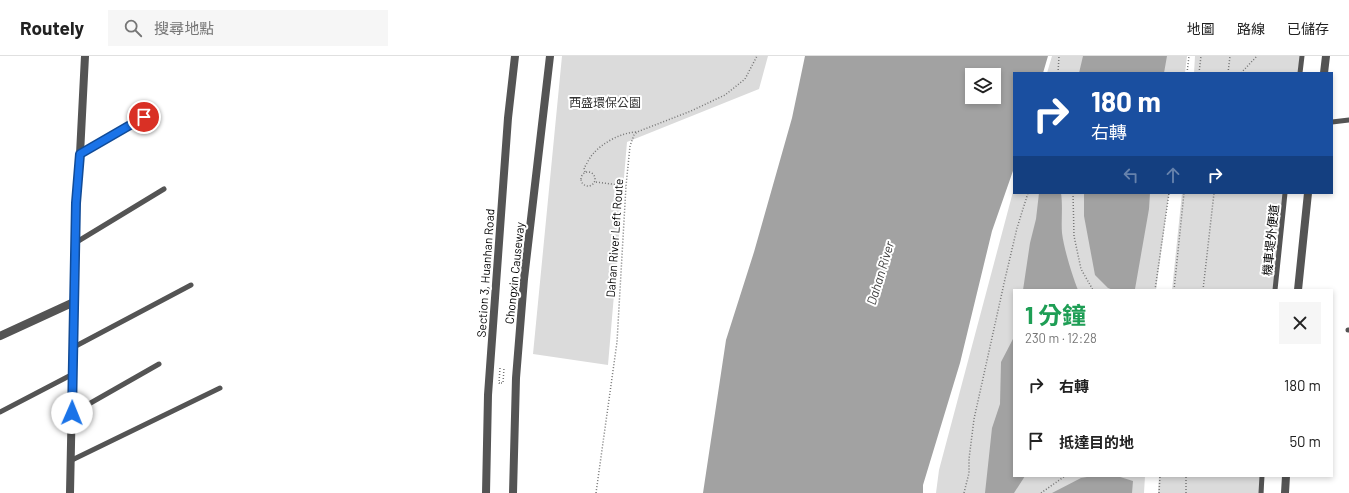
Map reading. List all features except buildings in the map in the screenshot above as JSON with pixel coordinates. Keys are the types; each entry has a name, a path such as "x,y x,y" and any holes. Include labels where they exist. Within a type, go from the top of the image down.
{"street":[{"path":"70,493 72,460 76,203 86,56"},
{"name":"Section 3, Huanhan Road","path":"486,493 488,387 508,118 515,56"},
{"name":"Chongxin Causeway","path":"513,493 516,378 524,279 550,56"},
{"path":"1324,72 1326,56"},
{"path":"1298,289 1308,194"},
{"path":"0,336 74,302"},
{"path":"1285,493 1286,477"}],"lane":[{"path":"1300,72 1302,56"},
{"path":"80,154 144,117"},
{"path":"1333,122 1349,120"},
{"path":"75,243 164,190"},
{"name":"機車堤外便道","path":"1275,289 1286,194"},
{"path":"74,347 191,286"},
{"path":"72,413 159,364"},
{"path":"0,412 73,374"},
{"path":"72,460 220,388"},
{"path":"1261,493 1262,477"}],"path":[{"path":"626,186 595,182 588,187 583,185 581,178 585,172 584,168 593,154 616,137 630,132 637,132 691,111 725,95 745,79 757,56"},
{"path":"1058,72 1059,56"},
{"path":"1187,72 1189,56"},
{"path":"1199,72 1201,56"},
{"path":"1228,72 1230,56"},
{"path":"1242,72 1257,56"},
{"name":"Dahan River Left Route","path":"596,493 617,342 626,186 630,146 634,135 637,132"},
{"path":"585,172 592,173 596,178 595,182"},
{"path":"964,493 968,473 974,419 1017,228 1028,194"},
{"path":"1072,194 1074,236 1081,269 1092,289"},
{"path":"1155,289 1169,194"},
{"path":"1174,289 1184,194"},
{"path":"1203,289 1214,194"},
{"path":"500,368 499,383 503,383 504,368"},
{"path":"1041,493 1064,477"},
{"path":"1159,493 1160,477"},
{"path":"1186,477 1186,493"}],"green space":[{"name":"西盛環保公園","path":"562,56 768,56 759,89 627,142 608,365 533,354"},
{"path":"1052,56 1187,56 1185,72 1047,72"},
{"path":"1195,56 1300,56 1298,72 1194,72"},
{"path":"1013,192 1013,194 1169,194 1156,289 1013,289 1013,477 1145,477 1144,493 936,493 939,470"},
{"path":"1182,194 1284,194 1273,289 1172,289"},
{"path":"1159,477 1264,477 1264,493 1158,493"}],"water":[{"name":"Dahan River","path":"805,56 1048,56 1043,72 1013,72 1013,171 992,231 960,363 923,485 923,493 703,493 726,340 754,252 792,118"},
{"path":"1083,56 1167,56 1164,72 1079,72"},
{"path":"1039,194 1061,194 1063,239 1068,262 1078,289 1023,289 1030,243 1036,219"},
{"path":"1084,194 1150,194 1149,209 1135,289 1110,289 1095,275 1084,216"},
{"path":"1013,339 1013,477 1024,477 1014,493 985,493 992,428 1000,404 1001,362"},
{"path":"1120,477 1133,481 1132,493 1052,493 1081,478"}],"route":[{"path":"72,413 76,203 80,154 144,117"}]}
